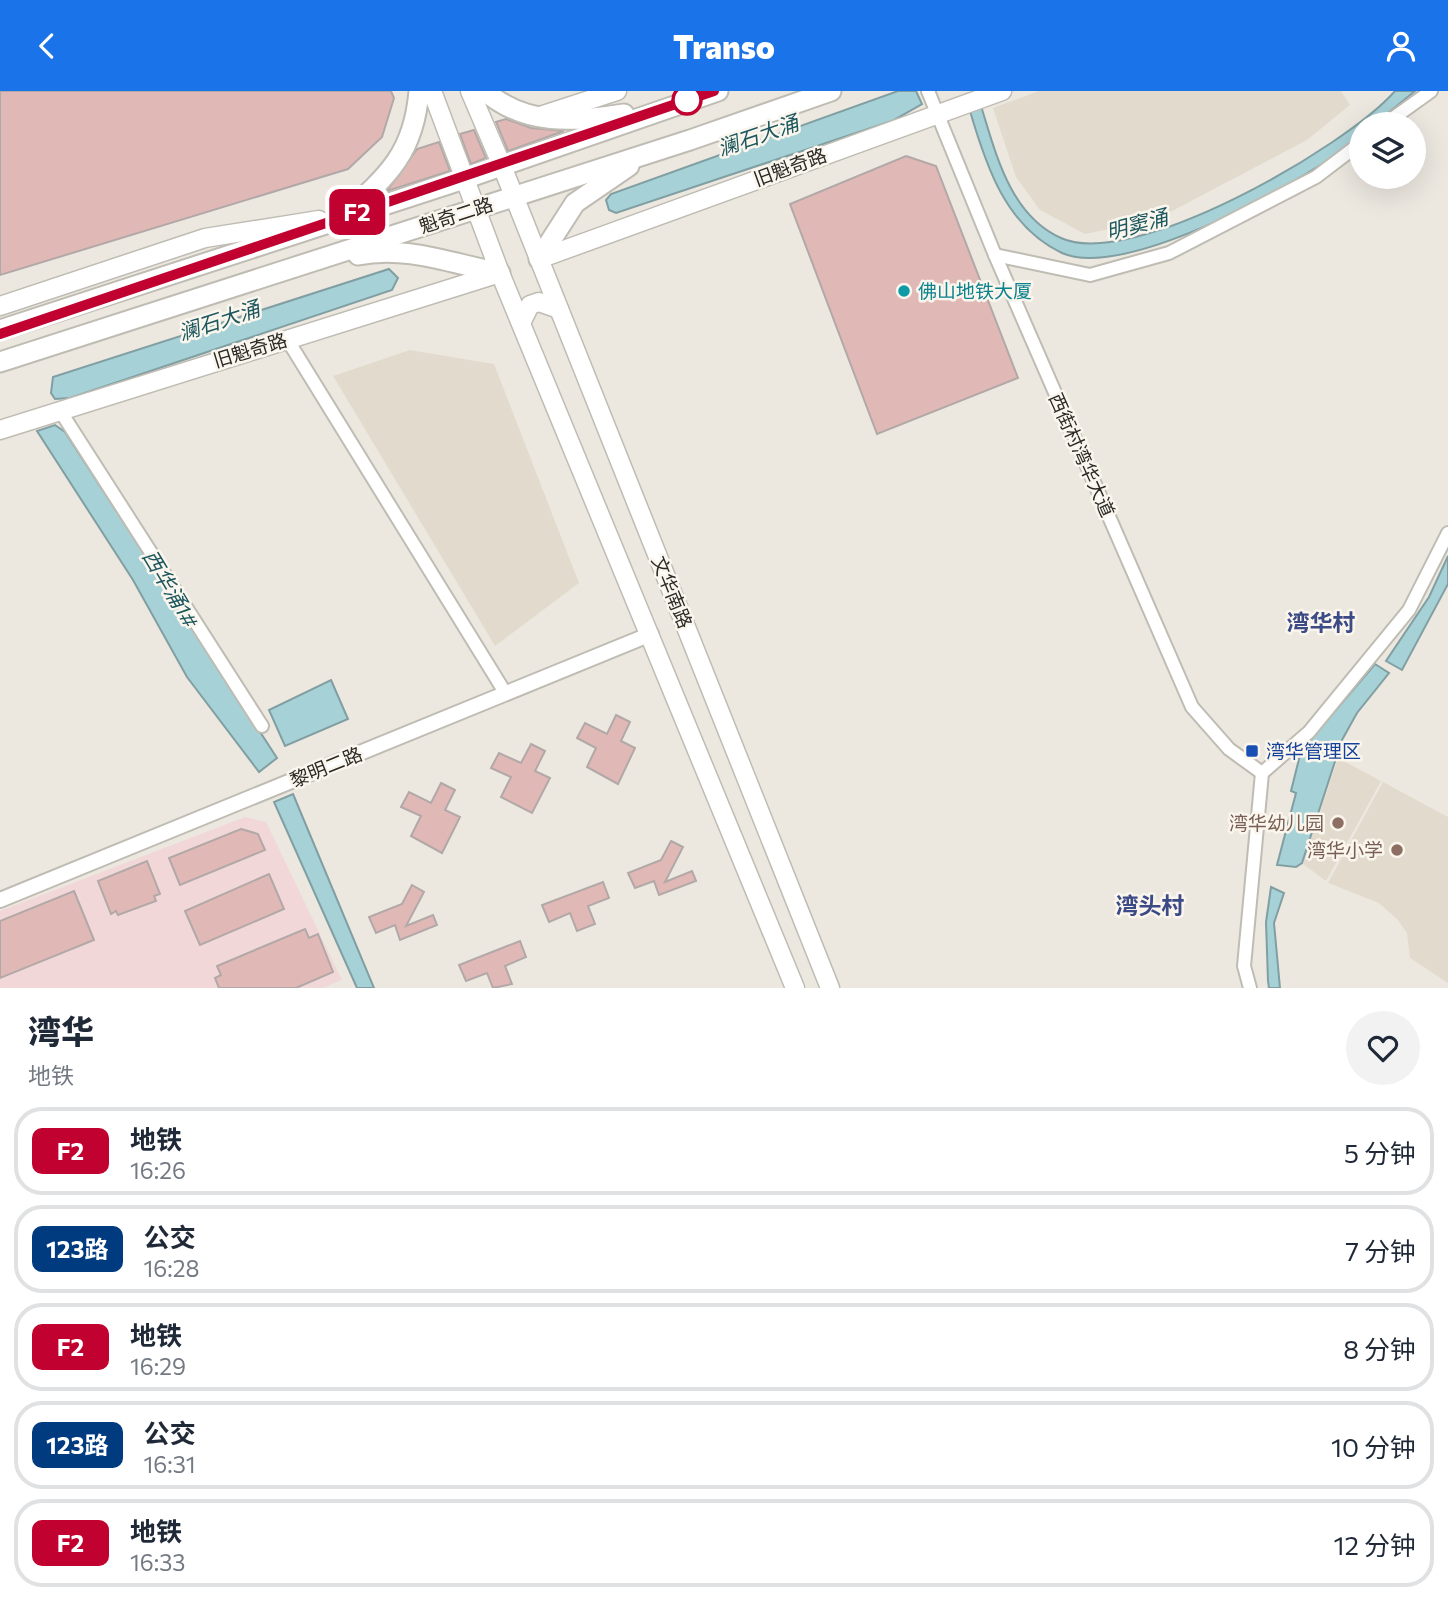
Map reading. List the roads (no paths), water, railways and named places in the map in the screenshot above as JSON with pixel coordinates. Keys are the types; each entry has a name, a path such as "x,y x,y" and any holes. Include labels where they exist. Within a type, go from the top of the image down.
{"highway":[{"path":"340,218 384,180 407,147 416,120 419,91"},
{"path":"485,91 513,111 575,121 687,102"},
{"name":"魁奇二路","path":"0,330 464,179 718,91"},
{"name":"魁奇二路","path":"0,362 648,153 831,91"},
{"path":"539,259 575,203 648,153"},
{"path":"281,270 377,251 428,255 500,273"}],"main road":[{"name":"文华南路","path":"432,91 500,273 795,988"},
{"name":"文华南路","path":"470,91 830,988"},
{"path":"538,117 617,91"},
{"name":"旧魁奇路","path":"539,259 1002,91"},
{"path":"0,306 205,238 340,218"},
{"name":"旧魁奇路","path":"0,430 500,273"},
{"path":"521,323 530,305 539,302 559,309"}],"street":[{"name":"西街村湾华大道","path":"928,91 995,255 1192,706 1229,749 1262,773"},
{"path":"1402,112 1431,91"},
{"path":"995,255 1090,275 1169,253 1316,177 1349,152"},
{"path":"287,339 506,694"},
{"path":"60,409 262,726"},
{"path":"1250,988 1244,966 1262,773 1309,731 1409,611 1448,533"},
{"name":"黎明二路","path":"0,900 651,634"}],"water":[{"path":"898,91 916,91 922,104 892,121 616,213 609,210 606,200 611,194"},
{"path":"1395,91 1415,91 1390,112 1372,112"},
{"path":"981,106 999,163 1017,199 1029,214 1044,228 1061,238 1094,243 1136,237 1185,221 1287,171 1349,130 1349,145 1337,154 1261,199 1217,221 1171,240 1128,253 1091,258 1062,253 1043,242 1026,228 1012,211 991,173 970,111"},
{"path":"389,269 398,278 392,290 70,398 55,399 51,393 53,377"},
{"path":"55,425 65,432 277,758 259,772 187,677 133,580 37,431"},
{"path":"1448,556 1448,584 1402,670 1386,661 1429,597"},
{"path":"1375,664 1389,673 1357,713 1342,740 1302,863 1296,867 1277,865 1296,793 1291,791 1301,751"},
{"path":"331,680 348,719 285,746 269,710"},
{"path":"293,794 374,988 357,988 274,802"},
{"path":"1271,887 1284,893 1274,923 1280,988 1269,988 1268,981 1266,922"}],"metro line":[{"name":"F2","path":"0,334 714,91"}],"place":[{"name":"佛山地铁大厦","path":"904,291"},
{"name":"湾华管理区","path":"1252,751"},
{"name":"湾华幼儿园","path":"1338,823"},
{"name":"湾华小学","path":"1397,850"}],"district":[{"name":"湾华村","path":"1321,623"},
{"name":"湾头村","path":"1150,906"}],"water label":[{"name":"澜石大涌","path":"758,136"},
{"name":"明窦涌","path":"1137,225"},
{"name":"澜石大涌","path":"219,321"},
{"name":"西华涌1#","path":"170,589"}]}
